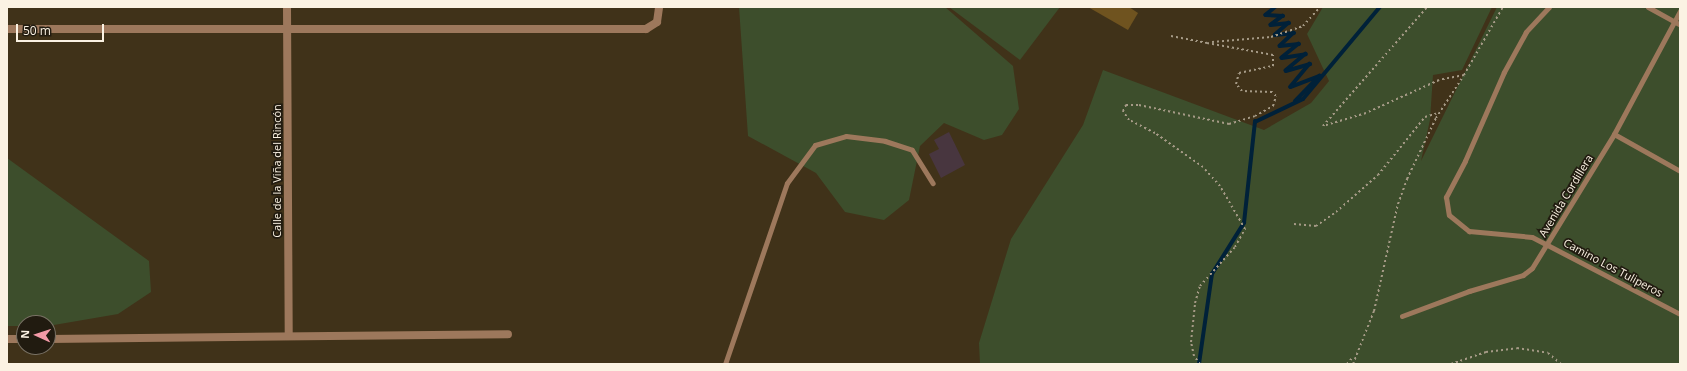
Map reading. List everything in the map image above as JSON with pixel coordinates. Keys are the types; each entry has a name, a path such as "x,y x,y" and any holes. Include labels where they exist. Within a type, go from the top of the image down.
{"street":[{"name":"Calle de la Viña del Rincón","path":"287,7 289,335"},
{"path":"7,29 646,29 657,22 659,7"},
{"path":"56,339 289,335 508,334"}],"lane":[{"name":"Camino Los Tuliperos","path":"1549,7 1526,32 1504,72 1465,161 1446,196 1449,215 1469,232 1524,234 1680,314"},
{"path":"1648,7 1680,25"},
{"name":"Avenida Cordillera","path":"1402,316 1469,290 1523,275 1548,246 1614,134 1680,10"},
{"path":"1614,134 1680,171"},
{"path":"725,364 788,183 815,145 846,136 885,141 912,150 933,183"}],"path":[{"path":"1207,43 1271,37 1303,26 1320,7"},
{"path":"1427,7 1323,126 1366,113 1439,80 1464,75"},
{"path":"1353,364 1354,357 1374,311 1398,204 1422,146 1503,7"},
{"path":"1171,36 1273,55 1273,66 1239,73 1236,84 1242,91 1272,92 1276,96 1273,106 1255,116 1228,124 1139,105 1126,105 1122,111 1129,120 1155,133 1203,167 1220,186 1245,229 1235,247 1200,286 1195,303 1191,342 1194,356 1200,364"},
{"path":"1294,224 1316,226 1336,212 1378,175 1425,117 1440,113"},
{"path":"1451,364 1486,352 1517,348 1548,353 1561,364"},
{"path":"1347,364 1354,357"}],"shaded area":[{"path":"949,132 965,165 941,178 929,154 939,149 934,140"}],"green space":[{"path":"739,7 945,7 1013,66 1019,109 1002,135 984,140 944,123 920,146 909,200 884,220 845,212 816,173 748,136"},
{"path":"949,7 1060,7 1020,60"},
{"path":"1323,7 1492,7 1462,70 1433,75 1430,120 1421,161 1497,7 1680,7 1680,364 980,364 979,343 1011,239 1083,125 1103,70 1264,130 1311,103 1329,81 1307,34"},
{"path":"7,158 149,261 151,292 118,314 56,325 56,315 16,315 16,326 7,326"}],"building":[{"path":"1088,7 1129,7 1138,13 1128,30"}],"waterway":[{"path":"1276,7 1266,15 1283,16 1271,25 1289,23 1275,35 1294,33 1280,46 1299,44 1282,58 1306,54 1286,71 1310,64 1291,87 1320,76 1296,101"},
{"path":"1199,364 1212,274 1244,223 1255,122 1303,99 1380,7"}]}
